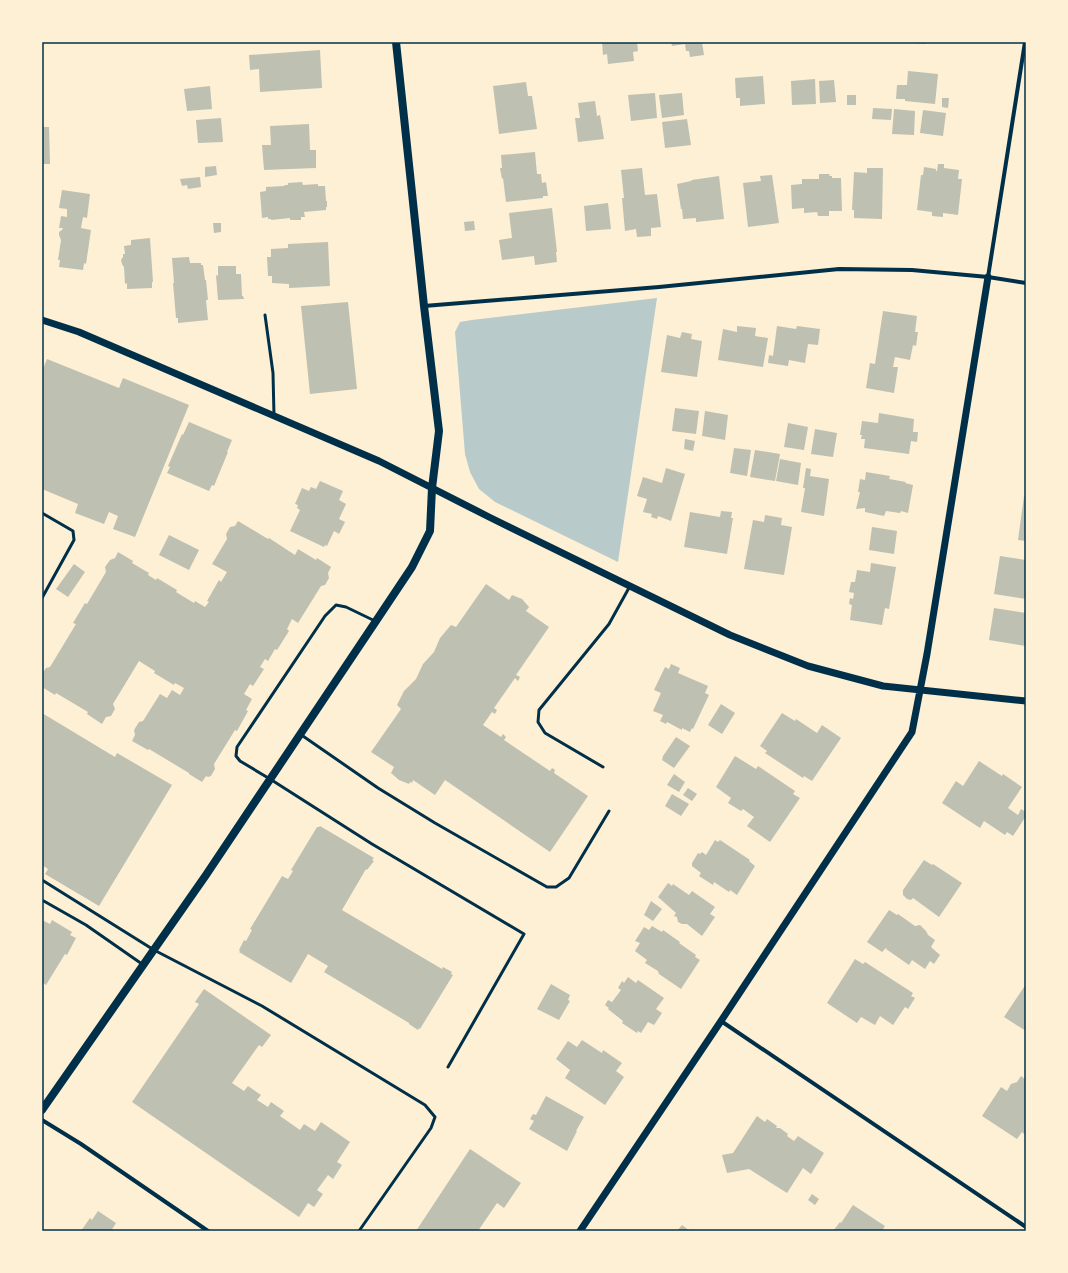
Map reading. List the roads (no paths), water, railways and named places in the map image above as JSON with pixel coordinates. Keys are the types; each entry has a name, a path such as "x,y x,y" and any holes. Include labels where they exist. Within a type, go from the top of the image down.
{"main road":[{"path":"42,1110 154,950 376,621 412,567 430,531 432,488 439,431 396,42"}],"street":[{"path":"580,1231 912,732 930,638 1025,42"},
{"path":"424,306 659,287 839,269 912,270 988,277 1026,283"},
{"path":"42,320 79,332 378,461 730,635 808,666 883,686 1026,701"},
{"path":"721,1021 1026,1228"},
{"path":"42,1120 81,1144 208,1231"}],"lane":[{"path":"265,315 273,373 274,416"},
{"path":"42,513 73,531 74,540 42,598"},
{"path":"603,767 546,734 538,722 539,710 609,624 630,586"},
{"path":"376,621 346,607 336,605 325,616 238,747 236,756 240,761 372,844 524,934 448,1067"},
{"path":"300,734 378,788 435,823 547,887 556,887 569,878 609,811"},
{"path":"42,880 154,950 262,1006 425,1105 435,1117 431,1128 359,1231"},
{"path":"42,900 86,925 143,965"}]}
